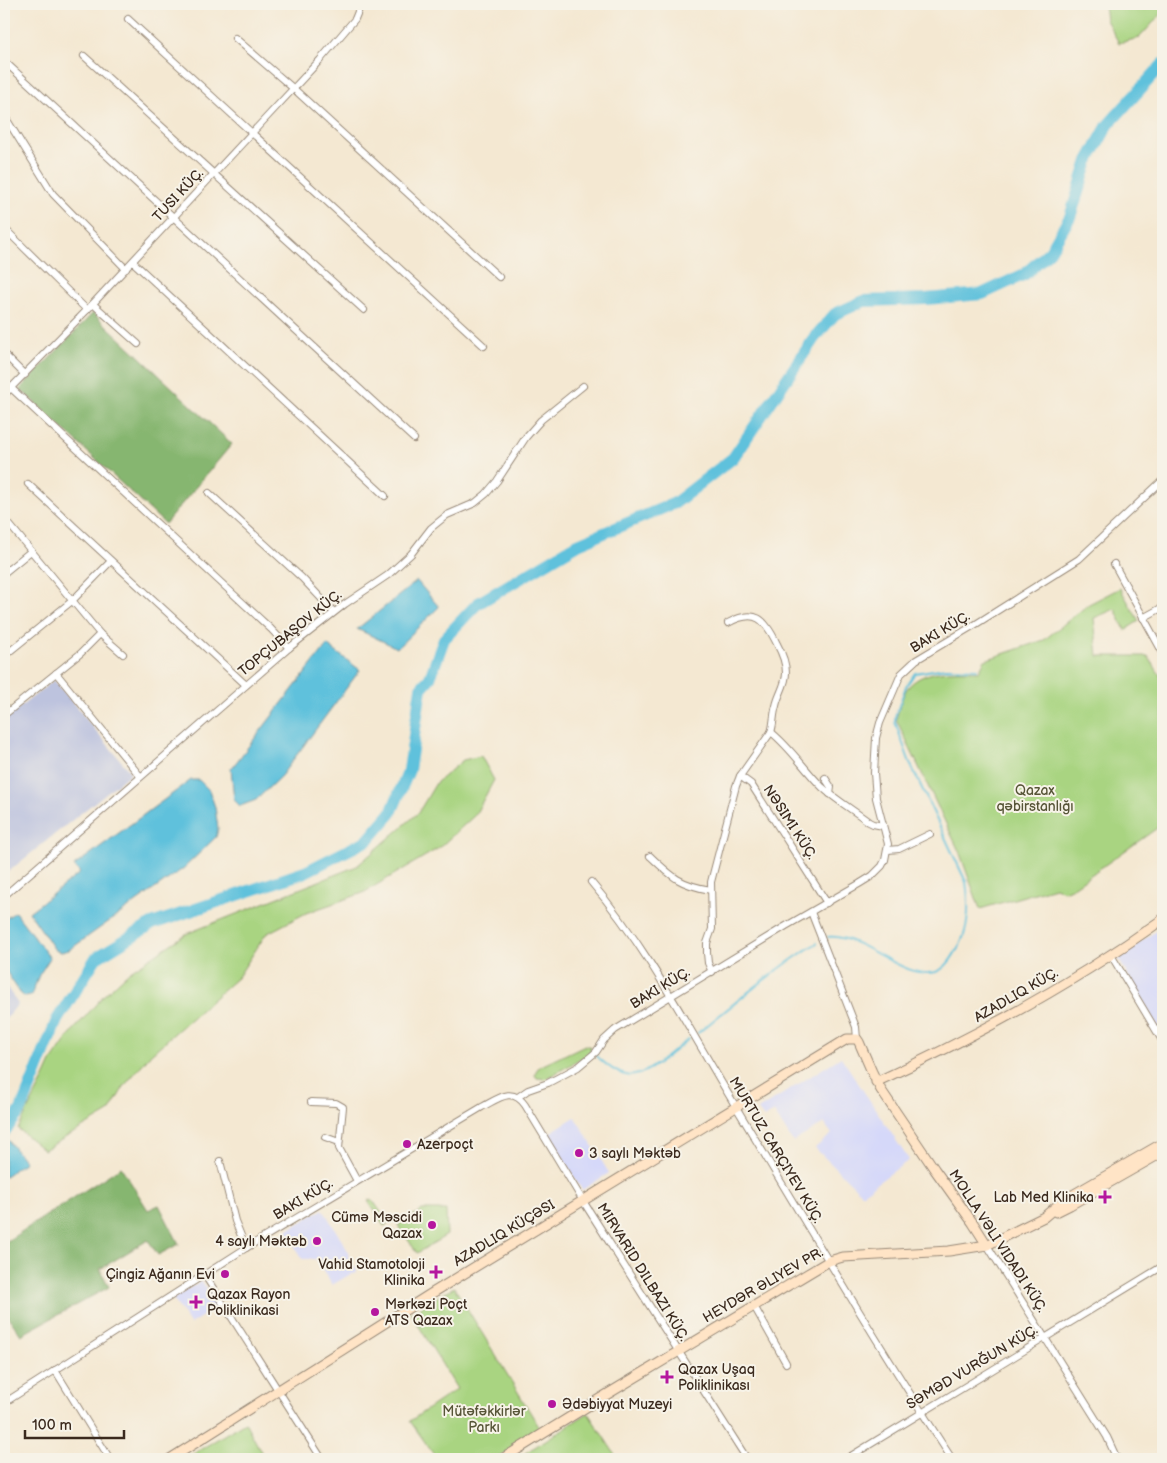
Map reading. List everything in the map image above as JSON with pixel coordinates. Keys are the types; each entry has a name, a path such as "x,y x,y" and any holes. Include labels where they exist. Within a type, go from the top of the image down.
{"street":[{"name":"TUSI KÜÇ.","path":"4,395 133,262 294,89 355,19 361,4"},
{"path":"128,18 484,346"},
{"path":"235,38 294,89 499,277"},
{"path":"84,56 364,310"},
{"path":"4,60 414,439"},
{"path":"4,115 53,194 126,269"},
{"path":"4,228 87,310"},
{"path":"133,262 385,496"},
{"path":"93,304 138,344"},
{"path":"4,354 25,375"},
{"name":"TOPÇUBAŞOV KÜÇ.","path":"4,896 289,648 334,612 388,575 411,554 432,528 447,515 476,503 497,481 526,437 541,420 583,386"},
{"path":"11,388 271,629 289,648"},
{"path":"4,1403 246,1248 496,1099 508,1095 518,1097 528,1090 548,1083 578,1067 596,1052 604,1040 615,1030 872,876 882,866 888,850 878,807 875,783 876,738 880,722 901,674 916,660 984,620 1078,559 1163,480"},
{"path":"28,484 246,685"},
{"path":"209,494 302,578 334,612"},
{"path":"4,518 100,634 123,654"},
{"path":"4,573 31,551"},
{"path":"4,656 72,601 111,561"},
{"path":"1114,564 1163,653"},
{"path":"1143,618 1163,607"},
{"path":"712,972 708,963 707,942 712,929 711,890 713,870 736,786 740,776 771,732 775,707 786,679 785,665 781,652 770,627 764,620 745,616 728,623"},
{"path":"4,715 92,644 100,634"},
{"path":"56,673 140,776"},
{"path":"771,732 830,794 869,822 883,826"},
{"name":"NƏSIMI KÜÇ.","path":"740,776 751,784 827,903"},
{"path":"824,778 831,787 830,794"},
{"path":"888,850 900,848 930,834"},
{"path":"650,856 683,884 711,890"},
{"path":"591,882 630,932 671,997 828,1261 952,1459"},
{"path":"170,1459 429,1295 842,1042 852,1038 857,1039 856,1027 811,912"},
{"path":"876,1082 926,1060 986,1029 1111,955 1163,919"},
{"path":"1111,955 1163,1042"},
{"name":"MOLLA VƏLI VIDADI KÜÇ.","path":"857,1039 862,1045 876,1082 973,1223 1107,1437 1117,1459"},
{"name":"MIRVARID DILBAZI KÜÇ.","path":"518,1097 525,1105 583,1201 747,1459"},
{"path":"311,1102 336,1103 343,1107 339,1142 341,1154 357,1181"},
{"path":"325,1137 339,1142"},
{"name":"HEYDƏR ƏLIYEV PR.","path":"502,1459 828,1261 843,1258 949,1251 987,1245 1044,1216 1064,1200 1163,1143"},
{"path":"1044,1216 1070,1205 1163,1152"},
{"path":"220,1161 235,1221 246,1248"},
{"name":"SƏMƏD VURĞUN KÜÇ.","path":"846,1459 1163,1266"},
{"path":"204,1274 280,1390 322,1459"},
{"path":"754,1306 786,1363"},
{"path":"55,1370 110,1459"}],"shaded area":[{"path":"54,680 131,773 4,875 4,720"},
{"path":"1163,926 1163,1036 1118,958"},
{"path":"4,983 18,1004 4,1021"},
{"path":"841,1057 909,1160 862,1194 815,1148 832,1134 824,1123 793,1142 774,1112 764,1118 758,1110"},
{"name":"3 saylı Məktəb","path":"575,1117 609,1173 582,1190 548,1134"},
{"name":"4 saylı Məktəb","path":"323,1209 348,1251 349,1264 356,1267 357,1273 349,1275 332,1285 316,1259 302,1259 286,1231"},
{"name":"Qazax Rayon Poliklinikasi","path":"201,1281 218,1306 190,1324 173,1299"}],"green space":[{"path":"1104,4 1163,4 1163,12 1139,38 1119,43 1106,20"},
{"path":"93,313 232,444 165,524 20,389"},
{"name":"Qazax qəbirstanlığı","path":"1120,588 1139,621 1125,630 1115,609 1094,618 1098,656 1148,656 1163,680 1163,824 1075,886 1064,891 1055,887 980,909 959,851 896,719 904,693 921,677 940,672 979,671 985,660 1044,640 1089,604"},
{"path":"481,756 494,780 475,815 439,848 363,893 306,913 266,934 238,977 151,1054 125,1085 109,1112 44,1150 18,1129 51,1062 71,1033 104,995 129,972 186,934 357,866 418,813 436,783 463,760"},
{"path":"585,1045 591,1047 590,1054 545,1079 537,1078 535,1075 539,1067"},
{"path":"121,1167 148,1210 159,1205 179,1244 158,1255 148,1240 100,1269 109,1287 21,1335 4,1311 4,1243"},
{"path":"372,1199 388,1223 384,1226 368,1201"},
{"path":"422,1210 446,1210 447,1235 417,1253 398,1225"},
{"name":"Mütəfəkkirlər Parkı","path":"454,1287 541,1430 496,1459 437,1459 410,1421 457,1389 411,1313"},
{"path":"588,1413 618,1459 516,1459"},
{"path":"245,1422 265,1459 185,1459"}],"water":[{"path":"417,581 439,607 397,648 357,629"},
{"path":"327,645 360,670 281,776 256,800 240,806 234,800 231,769"},
{"path":"191,780 199,780 209,790 215,807 218,829 216,837 184,868 69,950 61,952 55,950 29,912 80,873 74,866"},
{"path":"15,912 50,958 39,975 31,996 25,997 20,993 4,968 4,920"},
{"path":"4,1135 25,1162 4,1177"}],"waterway":[{"path":"4,1132 21,1110 57,1020 96,958 152,924 305,872 368,840 391,813 409,770 421,688 430,678 444,639 477,604 578,544 675,503 733,458 815,337 835,314 864,301 926,299 982,294 1025,274 1050,251 1070,217 1088,161 1108,125 1163,64"},
{"path":"828,937 855,942 910,970 924,973 936,972 942,969 950,961 960,945 966,928 968,910 966,882 910,763 895,722 895,717 906,686 915,673 946,668 977,669"},
{"path":"698,1033 771,975 817,943"},
{"path":"596,1056 618,1072 633,1075 650,1069 689,1039"}],"place":[{"name":"Azerpoçt","path":"407,1144"},
{"name":"3 saylı Məktəb","path":"579,1153"},
{"name":"Lab Med Klinika","path":"1105,1197"},
{"name":"Cümə Məscidi Qazax","path":"432,1225"},
{"name":"4 saylı Məktəb","path":"317,1241"},
{"name":"Vahid Stamotoloji Klinika","path":"436,1272"},
{"name":"Çingiz Ağanın Evi","path":"225,1274"},
{"name":"Qazax Rayon Poliklinikasi","path":"196,1302"},
{"name":"Mərkəzi Poçt ATS Qazax","path":"375,1312"},
{"name":"Qazax Uşaq Poliklinikası","path":"667,1377"},
{"name":"Ədəbiyyat Muzeyi","path":"552,1404"}]}
